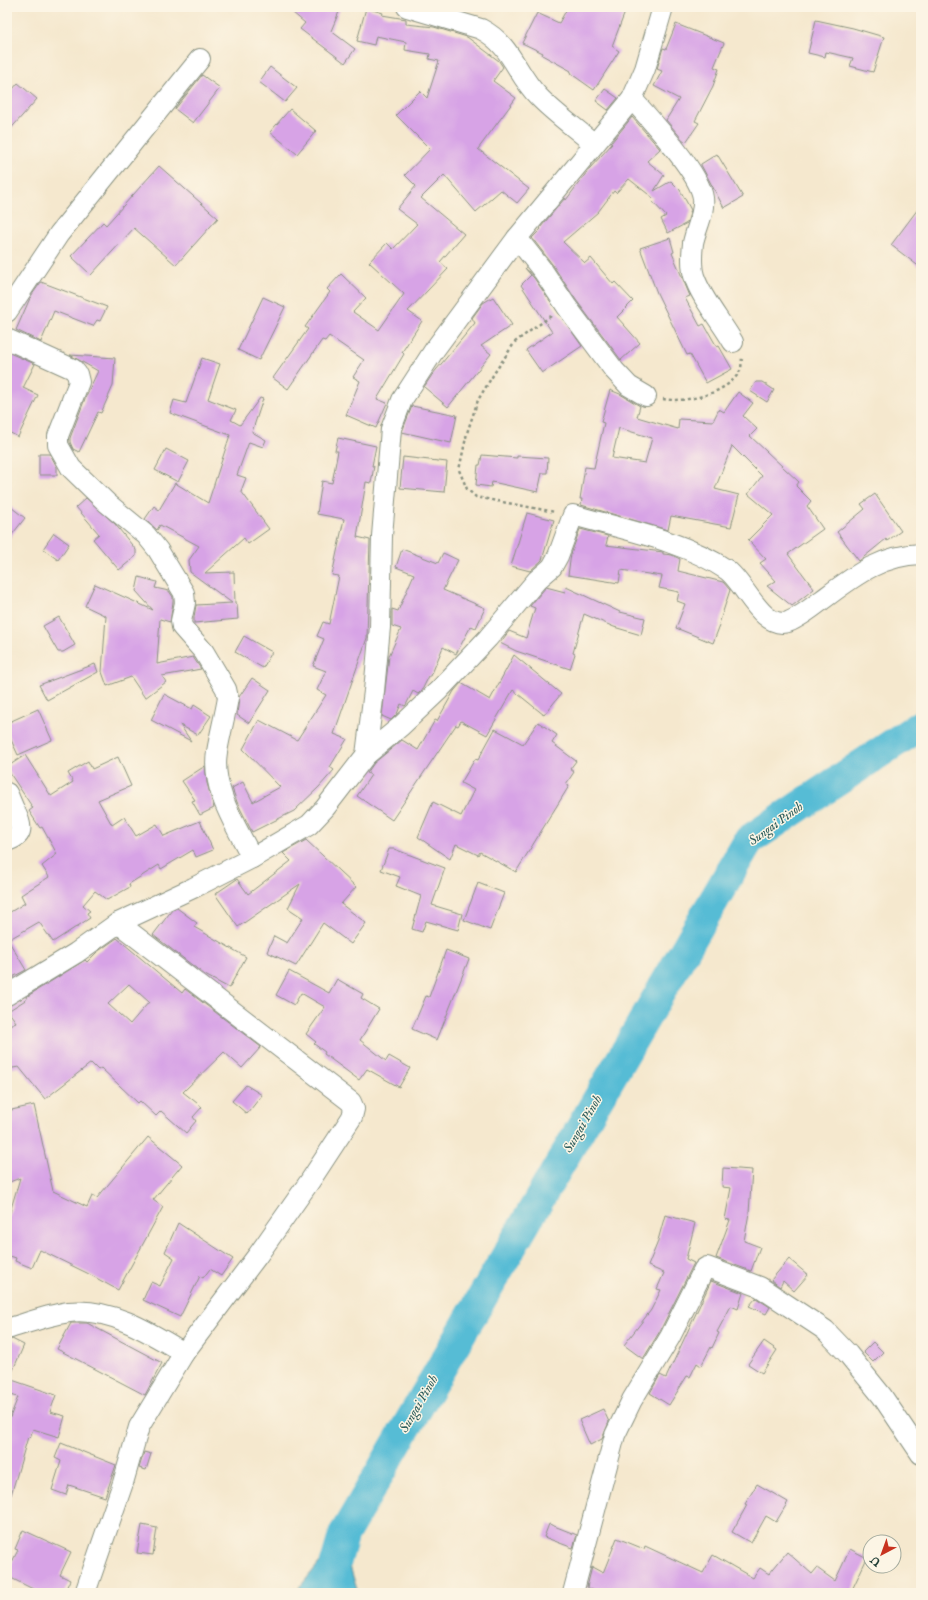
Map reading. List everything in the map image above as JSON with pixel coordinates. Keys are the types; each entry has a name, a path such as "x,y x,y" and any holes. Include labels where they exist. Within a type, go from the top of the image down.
{"street":[{"path":"406,7 481,30 492,35 502,44 537,95 594,144"},
{"path":"366,755 380,627 382,536 391,429 402,400 435,349 517,238 632,98 645,70 663,7"},
{"path":"7,312 59,234 200,59"},
{"path":"632,98 675,149 697,180 703,198 701,217 693,243 693,275 700,290 732,342"},
{"path":"517,238 543,271 567,307 614,370 629,386 646,396"},
{"path":"7,339 73,369 77,374 79,382 58,436 58,445 71,468 107,503 146,535 158,550 184,593 185,603 181,621 182,627 204,652 226,689 228,698 217,753 216,772 222,797 252,858"},
{"path":"7,995 76,953 118,923 193,888 252,858 309,825 325,808 366,755 401,726 439,690 488,638 537,580 552,567 558,556 573,515 656,539 704,557 728,571 760,612 775,622 788,622 815,606 871,566 905,554 921,554"},
{"path":"7,794 21,826 20,833 13,839 7,841"},
{"path":"85,1593 123,1483 139,1427 184,1352 258,1255 310,1181 352,1117 354,1109 351,1102 235,1012 168,963 118,923"},
{"path":"573,1593 615,1435 632,1400 670,1337 704,1269 707,1267 760,1287 825,1330 848,1354 882,1396 921,1454"},
{"path":"7,1329 70,1312 101,1314 134,1324 184,1352"}],"path":[{"path":"567,307 536,326 515,342 494,372 478,400 467,433 459,470 466,489 476,497 573,515"},
{"path":"646,396 667,400 712,394 732,381 741,370 742,357 732,342"}],"water":[{"path":"341,1536 358,1593 295,1593"}],"building":[{"path":"286,7 341,7 331,31 355,49 345,63 300,29 305,23"},
{"path":"568,7 627,7 612,46 619,51 594,90 570,73 571,71 542,55 543,53 522,43 537,13 559,23"},
{"path":"366,8 383,13 382,15 406,19 406,24 434,27 467,37 499,61 503,67 493,81 516,98 478,149 529,189 517,203 501,190 476,212 444,175 421,198 464,234 440,262 448,269 408,311 422,321 402,352 404,354 377,399 387,403 376,428 346,415 360,381 353,377 364,360 329,336 325,341 322,340 288,389 273,378 308,329 305,327 330,292 327,289 341,274 366,298 353,312 379,330 404,294 369,262 387,243 393,249 417,224 397,209 416,186 405,175 430,149 396,115 420,91 427,98 439,61 429,59 430,54 405,50 406,42 376,36 374,45 357,41"},
{"path":"816,20 853,28 884,37 873,72 850,66 853,58 826,52 825,57 808,53"},
{"path":"676,24 724,43 714,67 719,69 713,86 695,121 699,123 686,142 666,120 679,99 654,86 662,71 657,69 663,48 666,49"},
{"path":"270,67 297,88 285,102 259,82"},
{"path":"202,75 220,88 193,123 175,109"},
{"path":"18,83 37,99 7,133 7,96"},
{"path":"605,89 618,98 608,110 596,101"},
{"path":"290,109 316,131 297,154 270,132"},
{"path":"632,117 660,149 647,161 664,175 654,191 671,181 680,190 691,210 687,223 668,233 661,219 666,216 651,200 653,198 629,179 616,193 614,191 598,212 563,242 585,263 591,258 613,284 615,282 633,301 617,317 640,343 621,360 532,238 541,229 540,228 565,198 566,200"},
{"path":"717,154 743,197 724,208 701,165"},
{"path":"159,166 218,218 176,265 134,228 91,275 71,256 103,222 106,225"},
{"path":"921,205 921,268 891,245"},
{"path":"670,238 674,252 672,253 690,296 685,298 700,326 704,324 732,369 706,383 690,354 687,355 657,293 640,248"},
{"path":"525,268 534,278 582,346 542,373 526,350 552,332 521,285 531,275"},
{"path":"41,282 107,307 100,321 97,320 93,326 54,311 41,342 16,330 31,296"},
{"path":"263,297 285,307 259,360 238,350"},
{"path":"493,297 512,325 481,346 491,354 448,407 424,387 432,375 475,323 472,318 483,303"},
{"path":"7,352 35,364 23,388 38,395 18,437 7,431"},
{"path":"70,355 115,358 113,386 101,413 98,412 79,452 73,449 70,438 86,396 98,371"},
{"path":"202,358 220,364 208,399 236,410 231,420 240,425 260,398 263,399 252,432 266,440 263,447 249,442 237,475 246,478 241,491 269,529 248,544 244,538 205,573 234,572 235,603 237,604 238,619 194,623 196,605 232,603 190,572 189,560 199,546 160,525 157,530 145,519 154,506 159,510 175,483 208,503 230,435 170,413 174,400 186,403"},
{"path":"756,382 762,382 774,390 767,402 750,391"},
{"path":"610,390 640,406 637,417 678,429 679,419 713,421 719,409 724,412 738,392 753,403 743,416 757,429 750,436 799,482 796,486 811,501 807,506 823,529 788,554 814,589 792,606 767,586 776,581 760,563 766,559 748,540 773,515 748,494 762,476 732,446 715,489 739,495 731,527 671,516 668,530 581,505 582,499 580,499 585,467 594,468 604,423 601,422","holes":["619,428 652,438 645,463 612,458"]},
{"path":"412,406 457,415 451,443 402,432"},
{"path":"338,438 376,446 372,466 374,466 371,483 366,482 357,537 370,540 367,638 334,734 347,739 330,767 334,770 319,787 294,811 252,832 237,802 232,788 243,782 253,802 280,787 243,749 259,720 297,740 326,695 317,690 326,671 313,666 324,639 317,636 323,622 329,624 339,576 332,575 344,519 317,514 322,481 332,483 338,451 335,451"},
{"path":"166,449 189,461 178,482 155,470"},
{"path":"39,454 50,454 57,467 57,475 39,475"},
{"path":"482,455 517,458 517,456 548,458 547,473 542,473 538,492 492,482 491,487 476,485 478,465 480,465"},
{"path":"403,457 447,462 444,492 400,488"},
{"path":"875,494 901,531 887,541 886,539 859,561 837,532 865,509 861,504"},
{"path":"86,498 115,524 136,550 136,556 119,570 93,539 99,534 76,507"},
{"path":"7,504 25,518 7,541"},
{"path":"527,513 554,520 542,560 530,571 511,566"},
{"path":"580,529 608,536 606,545 663,552 663,554 672,555 680,559 678,571 723,582 730,590 713,643 676,628 685,604 677,601 679,592 659,588 662,576 621,570 619,583 568,575 571,554"},
{"path":"54,533 69,544 58,560 43,549"},
{"path":"402,549 438,563 443,553 458,560 443,590 485,608 476,628 471,626 456,654 443,647 431,676 429,676 422,690 418,694 413,691 406,705 401,704 397,714 391,720 382,716 389,656 401,629 392,626 392,609 398,611 414,574 396,567"},
{"path":"139,577 157,582 155,588 169,591 173,597 170,622 160,619 157,664 193,657 201,669 162,676 166,682 145,698 131,677 107,686 102,672 106,616 85,606 95,584 153,610 136,591"},
{"path":"546,587 565,592 566,587 620,612 645,618 641,635 614,627 584,614 570,669 516,651 500,643 509,631 526,638 535,608 530,606"},
{"path":"59,617 75,645 63,652 58,652 43,626"},
{"path":"244,636 272,652 263,668 235,652"},
{"path":"514,655 561,694 544,715 513,690 487,735 461,721 458,726 456,725 392,820 357,796 371,775 367,773 374,763 402,740 418,750 435,720 437,721 454,691 461,683 490,700"},
{"path":"95,664 98,672 47,700 39,685"},
{"path":"252,678 270,690 249,723 237,715 239,697"},
{"path":"164,694 192,709 194,705 211,716 198,735 180,725 191,741 151,720"},
{"path":"38,709 52,740 18,755 7,731 7,723"},
{"path":"538,722 557,735 552,743 576,761 570,769 574,772 566,784 569,786 516,872 480,852 478,855 456,844 450,859 418,837 433,802 461,816 474,790 461,783 475,759 478,760 495,729 523,744"},
{"path":"25,755 51,796 73,782 68,773 88,761 92,769 118,757 131,786 98,800 112,825 124,817 136,836 157,824 164,836 200,821 213,850 196,857 193,850 161,869 159,865 129,884 130,887 107,900 95,891 83,905 90,911 87,913 90,918 53,942 39,922 8,940 26,970 7,980 7,914 25,903 21,895 49,877 42,866 57,854 42,827 40,828 29,811 33,808 7,769 7,767"},
{"path":"205,766 207,783 214,808 200,815 192,801 195,800 182,781"},
{"path":"306,840 356,887 341,904 366,923 351,944 323,923 296,966 267,952 274,936 287,943 303,918 288,908 300,884 238,927 215,894 237,879 248,894 291,861 283,853"},
{"path":"389,849 394,849 445,868 432,905 462,914 458,930 426,921 422,932 412,929 421,896 396,886 400,877 381,870"},
{"path":"478,883 504,893 490,930 464,920"},
{"path":"177,908 197,923 194,927 246,957 229,988 205,975 153,935 172,910"},
{"path":"117,938 182,993 185,989 261,1047 242,1068 224,1052 183,1092 202,1107 193,1117 196,1121 186,1133 161,1111 156,1116 140,1101 138,1103 101,1068 98,1070 91,1063 45,1099 19,1067 7,1069 7,1026 16,1022 8,1011 27,999 26,997 85,960 87,962 97,952","holes":["129,984 149,1002 130,1024 108,1004"]},
{"path":"446,950 469,959 437,1040 412,1029 426,996 429,997"},
{"path":"289,971 329,993 337,979 363,994 361,998 379,1009 360,1040 386,1061 389,1056 410,1068 399,1087 367,1069 359,1080 324,1054 325,1052 314,1044 316,1042 306,1034 325,1007 301,993 294,1005 276,995"},
{"path":"246,1085 262,1095 247,1114 232,1101"},
{"path":"34,1105 53,1191 87,1207 92,1196 97,1198 148,1137 182,1165 153,1200 163,1207 118,1290 40,1250 32,1268 15,1261 16,1258 7,1255 7,1222 20,1178 7,1183 7,1111"},
{"path":"723,1168 752,1170 749,1213 744,1241 760,1247 751,1271 716,1258 730,1220 725,1219 731,1188 722,1187"},
{"path":"665,1215 695,1223 686,1259 694,1263 660,1331 643,1359 624,1345 651,1310 661,1290 657,1289 664,1273 648,1266 657,1244"},
{"path":"178,1223 233,1259 221,1276 210,1269 203,1278 200,1276 180,1317 143,1300 151,1282 160,1286 174,1258 165,1252"},
{"path":"789,1259 808,1275 794,1291 783,1281 780,1287 771,1280"},
{"path":"711,1281 743,1293 738,1309 731,1306 717,1332 719,1333 712,1348 711,1347 701,1366 697,1363 690,1377 687,1376 669,1405 650,1393 660,1375 666,1378"},
{"path":"756,1298 770,1307 766,1314 749,1306"},
{"path":"71,1323 87,1323 162,1363 145,1395 57,1349"},
{"path":"12,1339 24,1345 9,1379 56,1395 50,1412 65,1416 59,1437 33,1429 30,1438 28,1437 11,1495 7,1494 7,1425 18,1397 7,1394 7,1340"},
{"path":"764,1341 777,1350 762,1373 748,1364"},
{"path":"873,1342 883,1352 873,1362 863,1352"},
{"path":"603,1409 609,1422 602,1439 590,1445 579,1420"},
{"path":"61,1443 116,1465 105,1497 69,1485 66,1495 52,1490 61,1461 55,1458"},
{"path":"144,1452 151,1454 146,1470 139,1468"},
{"path":"757,1484 788,1502 776,1522 766,1516 751,1543 732,1532 747,1505 745,1504"},
{"path":"549,1524 577,1535 573,1548 544,1537"},
{"path":"142,1525 157,1528 153,1555 137,1553"},
{"path":"23,1530 71,1552 60,1575 70,1580 64,1593 41,1593 7,1576 7,1572 18,1550 15,1549"},
{"path":"617,1538 644,1549 645,1546 703,1573 713,1555 753,1578 760,1568 769,1574 787,1552 812,1574 817,1568 835,1581 850,1549 862,1555 862,1569 851,1592 853,1593 598,1593 587,1587 592,1567 603,1573"}],"waterway":[{"name":"Sungai Pinoh","path":"327,1593 344,1534 749,840 921,725"}]}
